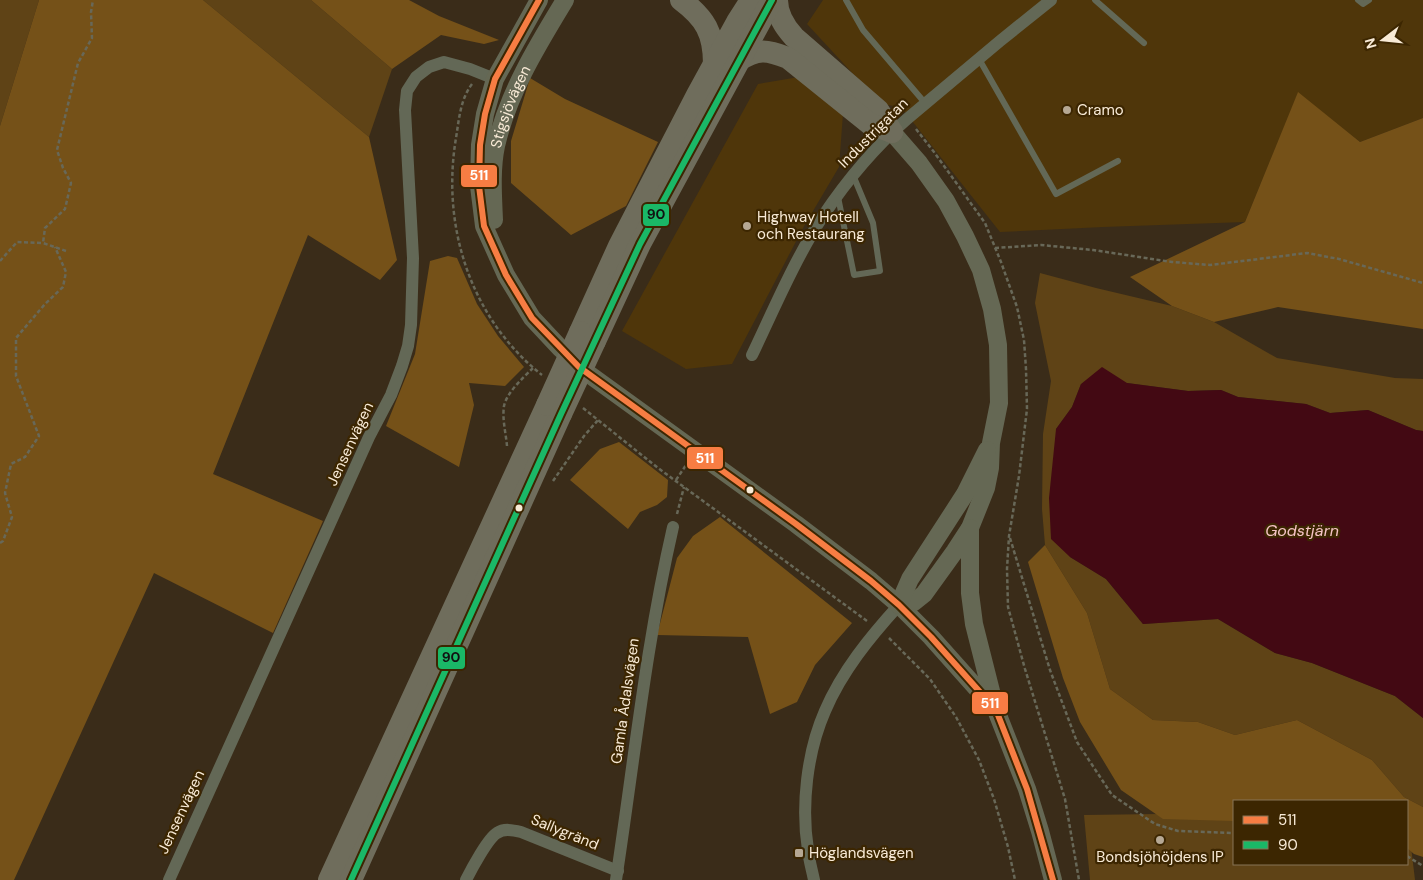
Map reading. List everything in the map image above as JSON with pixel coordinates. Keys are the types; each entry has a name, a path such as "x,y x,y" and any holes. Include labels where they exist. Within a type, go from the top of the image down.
{"highway":[{"path":"681,0 694,10 706,24 712,38 714,64"},
{"path":"351,880 562,407 619,246 714,64 737,22 752,0"},
{"path":"587,336 640,244 772,0"},
{"path":"777,0 780,18 794,37 878,110 900,125"},
{"path":"738,61 750,53 759,52 773,53 788,58 870,124 900,125"},
{"path":"329,880 562,407"}],"main road":[{"name":"Stigsjövägen","path":"539,0 488,76 480,145 479,186 484,226 506,275 532,318 579,367 796,524 871,581 943,649 996,710 1027,789 1053,880"},
{"name":"Stigsjövägen","path":"496,252 492,187 496,148 507,108 532,54 565,0"},
{"path":"899,606 914,602 924,594 956,551 970,528 986,488 998,403 998,346 992,309 981,270 946,201 919,163 900,125"},
{"path":"899,606 910,580 965,494 991,442"},
{"path":"970,528 970,593 974,624 996,710"}],"street":[{"name":"Industrigatan","path":"752,355 802,253 822,218 867,158 900,125 1051,0"},
{"name":"Jensenvägen","path":"169,880 390,395 408,346 411,325 413,258 405,110 407,91 416,78 429,67 444,62 488,76"},
{"name":"Gamla Ådalsvägen","path":"617,876 653,622 673,527"},
{"path":"814,880 808,849 805,815 806,782 814,742 824,712 840,682 878,628 899,606"},
{"name":"Sallygränd","path":"466,880 491,839 497,833 506,830 521,832 617,876"}],"lane":[{"path":"846,0 863,30 926,103"},
{"path":"1095,0 1144,43"},
{"path":"1358,0 1364,4 1369,0"},
{"path":"979,58 1056,194 1118,161"},
{"path":"838,195 854,275 880,271 873,222 853,176"}],"path":[{"path":"43,243 45,228 65,209 71,183 63,168 57,150 78,63 92,38 91,12 93,0"},
{"path":"488,76 469,89 462,102 453,154 452,203 459,246 473,288 500,333 526,362 547,379"},
{"path":"900,125 934,152 984,223 1017,307 1024,340 1026,410 1009,536 1007,569 1008,607 1065,799 1079,880"},
{"path":"0,261 17,242 43,243 66,251"},
{"path":"995,248 1041,245 1210,265 1307,253 1339,259 1423,282"},
{"path":"0,543 3,541 12,517 5,493 12,464 25,457 39,436 16,376 16,338 45,304 63,287 66,272 55,247"},
{"path":"507,453 504,405 512,392 533,368"},
{"path":"562,407 598,420 684,487 878,628 930,678 956,717 978,760 994,799 1008,847 1015,880"},
{"path":"552,481 584,436 598,420"},
{"path":"676,480 686,465"},
{"path":"673,527 684,487"},
{"path":"1009,536 1050,670 1077,742 1112,795 1155,824 1178,831 1233,833"},
{"path":"1408,857 1423,866"}],"shaded area":[{"path":"0,0 39,0 0,126"},
{"path":"39,0 203,0 369,137 397,260 380,280 308,235 213,474 323,521 273,633 154,573 14,880 0,880 0,126"},
{"path":"203,0 311,0 392,69 369,137"},
{"path":"311,0 409,0 439,16 499,40 484,44 441,35 392,69"},
{"path":"823,0 1423,0 1423,118 1360,142 1298,93 1245,222 1000,232 901,107 881,104 807,24"},
{"path":"799,77 843,114 839,167 803,228 732,364 686,369 622,331 758,84"},
{"path":"530,78 565,99 658,142 626,206 571,235 511,183 511,141"},
{"path":"1298,92 1360,142 1423,118 1423,329 1278,307 1214,322 1172,306 1130,277 1245,222"},
{"path":"448,256 457,258 477,304 498,336 524,367 505,386 469,383 474,405 459,467 386,426 415,354 430,261"},
{"path":"1040,273 1172,306 1214,322 1277,358 1395,378 1423,379 1423,431 1416,430 1368,410 1330,413 1306,404 1238,397 1221,390 1188,391 1127,383 1081,384 1072,407 1056,429 1070,557 1106,579 1143,624 1218,619 1275,653 1312,663 1395,696 1423,718 1423,807 1404,797 1372,760 1297,720 1235,735 1198,722 1153,720 1110,689 1087,613 1045,545 1042,509 1043,434 1051,381 1035,303"},
{"path":"619,442 668,480 667,497 657,505 640,512 628,529 570,480 600,449"},
{"path":"720,517 852,623 815,665 797,702 770,714 748,637 657,635 677,558 693,536"},
{"path":"1045,545 1087,613 1110,689 1153,720 1198,722 1235,735 1297,720 1372,760 1404,797 1423,807 1423,857 1414,854 1408,849 1408,800 1233,800 1233,821 1163,819 1121,790 1080,722 1063,678 1028,562"},
{"name":"Bondsjöhöjdens IP","path":"1233,813 1233,865 1408,865 1408,821 1415,880 1090,880 1084,815"}],"water":[{"name":"Godstjärn","path":"1102,367 1127,383 1188,391 1221,390 1238,397 1306,404 1330,413 1368,410 1416,430 1423,431 1423,718 1395,696 1312,663 1275,653 1218,619 1143,624 1106,579 1070,557 1051,539 1049,498 1056,429 1072,407 1081,384"}],"transit line":[{"name":"511","path":"539,0 495,79 485,114 480,145 479,186 484,226 506,275 532,318 579,367 796,524 871,581 899,605 931,637 996,710 1027,789 1053,880"},
{"name":"90","path":"351,880 561,414 640,244 772,0"}],"place":[{"name":"Cramo","path":"1067,110"},
{"name":"Highway Hotell och Restaurang","path":"747,226"},
{"name":"Bondsjöhöjdens IP","path":"1160,840"},
{"name":"Höglandsvägen","path":"799,853"}]}
